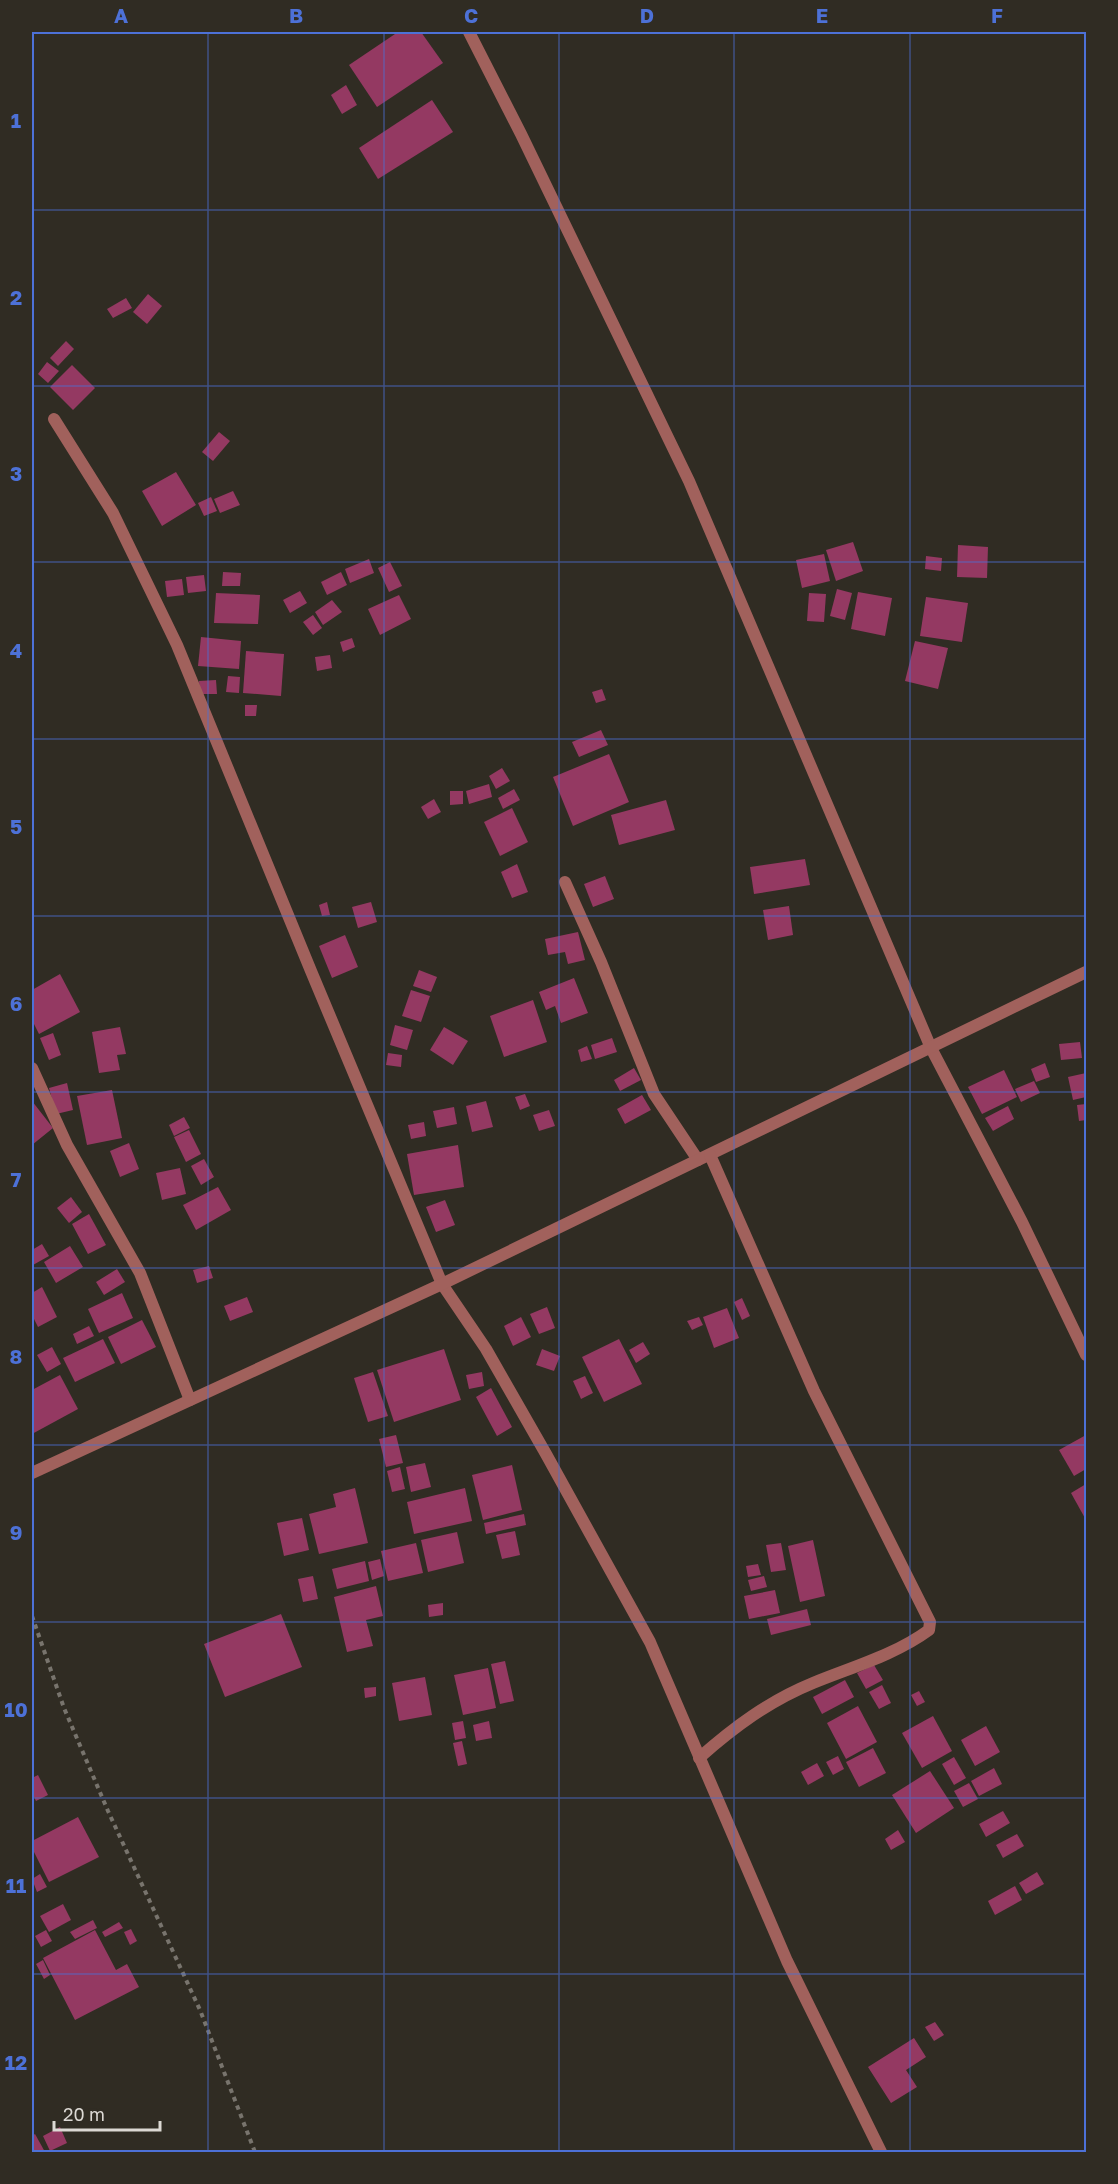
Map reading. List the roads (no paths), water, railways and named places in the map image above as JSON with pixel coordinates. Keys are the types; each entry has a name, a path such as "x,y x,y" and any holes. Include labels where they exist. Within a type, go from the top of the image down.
{"street":[{"path":"469,32 521,134 689,481 931,1048 1022,1222 1086,1355"},
{"path":"54,419 113,513 177,645 442,1284 486,1349 650,1642 787,1961 881,2152"},
{"path":"566,882 654,1094 704,1157 814,1391 930,1622 930,1630 918,1639 885,1655 812,1683 754,1713 699,1758"},
{"path":"32,1473 442,1284 1086,972"},
{"path":"32,1068 67,1145 140,1273 190,1400"}]}
